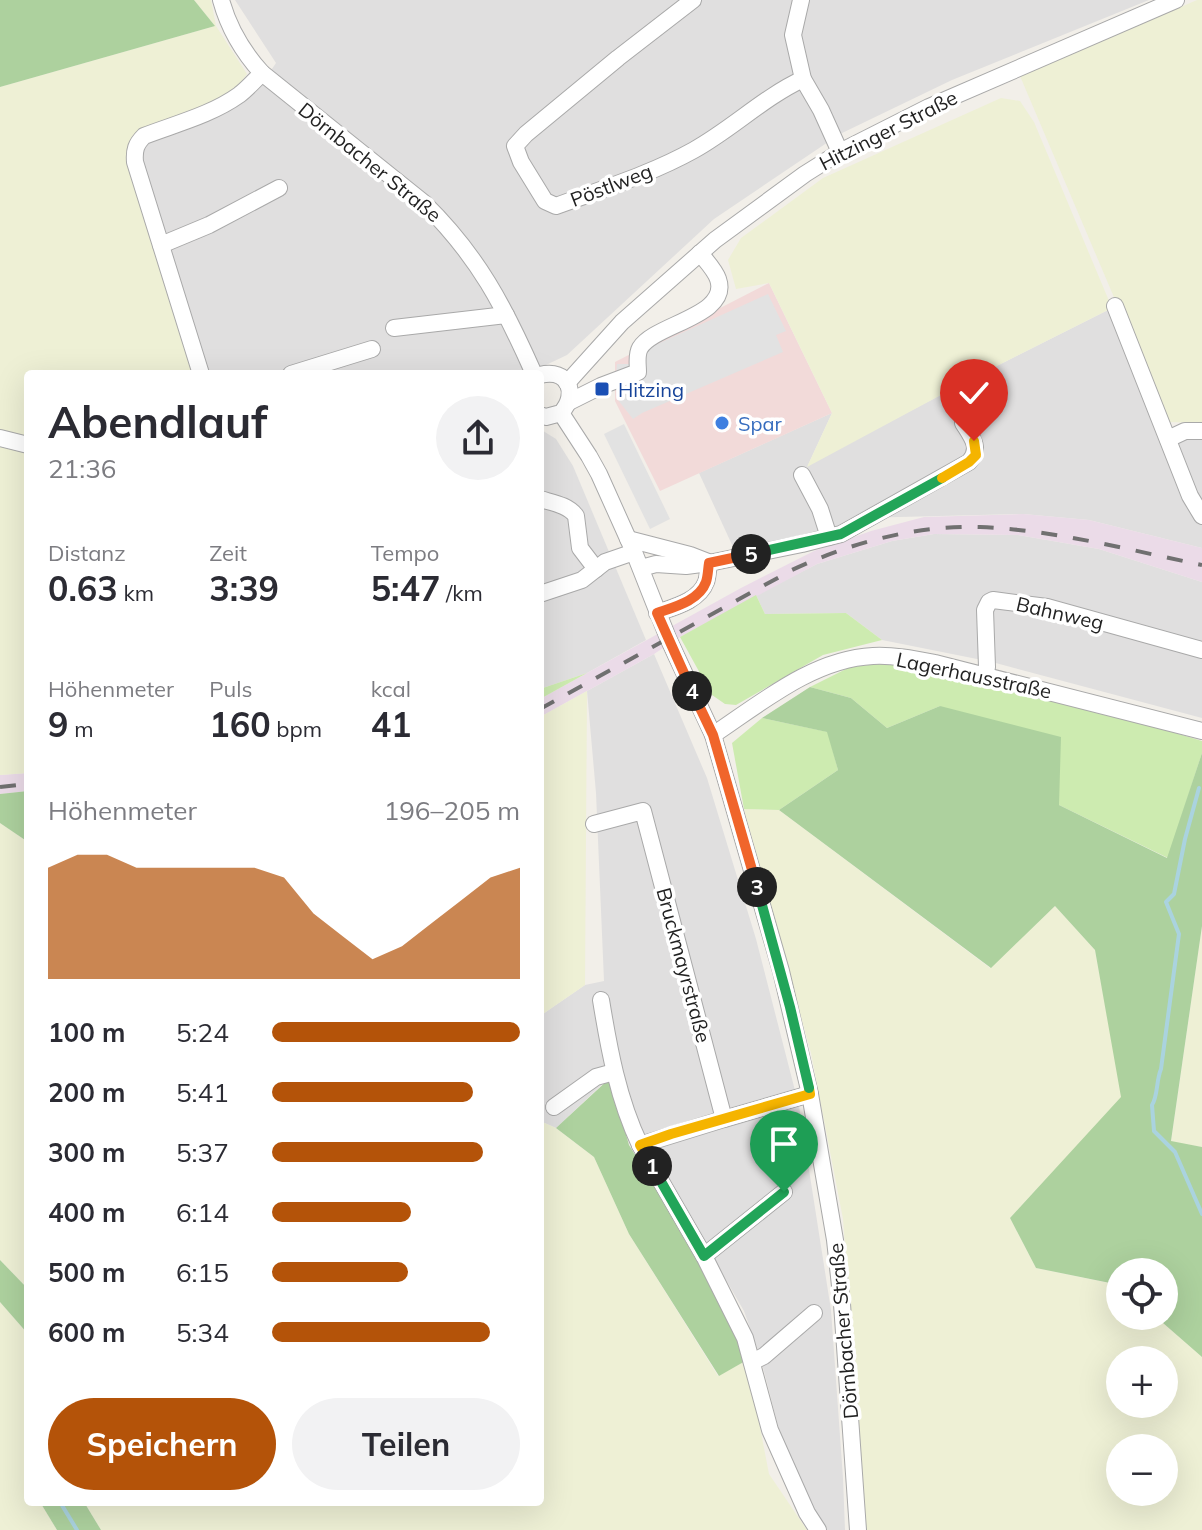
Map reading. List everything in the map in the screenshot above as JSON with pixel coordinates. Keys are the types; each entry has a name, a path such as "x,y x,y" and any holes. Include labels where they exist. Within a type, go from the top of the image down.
{"street":[{"name":"Dörnbacher Straße","path":"221,0 235,38 262,73 414,195 449,227 480,269 534,370"},
{"name":"Pöstlweg","path":"693,0 618,58 515,146 545,201 556,206 672,161 697,149 803,79"},
{"path":"801,0 793,35 803,79 840,152"},
{"name":"Hitzinger Straße","path":"567,383 622,322 700,253 805,174 840,152 929,107 1176,0"},
{"path":"200,370 134,152 144,136 231,101 262,73"},
{"path":"161,245 209,225 279,188"},
{"path":"544,416 565,408 601,386 638,372 638,351 647,339 707,309 718,296 719,280 700,253"},
{"path":"1115,306 1190,496 1202,516"},
{"path":"394,328 506,315"},
{"path":"304,370 372,349"},
{"path":"544,374 556,374 567,383 570,392 565,408"},
{"name":"Dörnbacher Straße","path":"565,408 641,568 657,613 713,735 781,971 810,1094 829,1202 842,1304 858,1530"},
{"path":"641,568 656,564 686,566 709,563 849,530 969,462 976,455 976,448 963,423"},
{"path":"1168,439 1185,431 1202,431"},
{"path":"0,438 24,444"},
{"path":"802,475 820,509 829,537"},
{"path":"544,500 562,505 574,513 580,548 596,569"},
{"path":"544,593 582,580 631,546 681,552 709,563"},
{"path":"657,613 684,603 700,592 706,583 709,563"},
{"name":"Bahnweg","path":"985,676 985,610 993,600 1047,607 1202,650"},
{"name":"Lagerhausstraße","path":"713,735 815,671 847,660 873,656 909,658 1202,731"},
{"name":"Bruckmayrstraße","path":"594,824 643,811 724,1119"},
{"path":"601,1000 614,1072 633,1130 704,1256 745,1338 770,1430 807,1513 818,1530"},
{"path":"554,1107 596,1077 614,1072"},
{"path":"640,1145 810,1094"},
{"path":"704,1256 784,1192"},
{"path":"752,1362 764,1356 814,1313"}],"shaded area":[{"path":"235,0 1149,0 952,80 840,134 714,219 567,355 535,370 208,370 140,154 141,141 261,85 276,63"},
{"path":"769,283 832,413 660,491 615,401 615,362"},
{"path":"768,294 786,331 776,335 783,352 633,419 618,400 615,384 617,364 629,364 653,346"},
{"path":"1112,308 1161,431 1202,434 1202,548 1089,520 1023,514 860,518 813,536 733,547 699,473 832,413 808,465"},
{"path":"624,424 670,519 650,529 604,434"},
{"path":"544,432 556,439 573,466 646,640 587,673 544,688"},
{"path":"1023,514 1089,520 1202,548 1202,582 1099,549 1018,535 934,534 892,541 817,564 544,715 544,697 741,588 814,551 924,517"},
{"path":"934,534 1018,535 1099,549 1202,582 1202,718 992,662 882,640 846,613 765,614 756,595 817,564 892,541"},
{"path":"654,654 707,778 756,939 799,1106 831,1310 845,1530 827,1530 804,1491 778,1426 760,1356 744,1311 609,1078 556,1128 544,1123 544,1013 585,985 604,981 596,793 587,691"},
{"path":"24,773 24,791 0,794 0,775"}],"green space":[{"path":"0,0 194,0 215,26 0,87"},
{"path":"194,0 211,0 216,26 247,74 232,94 134,141 193,370 24,370 24,773 0,775 0,87 215,26"},
{"path":"1202,0 1202,423 1167,422 1020,76"},
{"path":"1001,98 1020,101 1034,122 1112,308 807,467 832,413 769,283 736,289 728,260 741,238 823,178"},
{"path":"756,595 765,614 846,613 882,640 823,655 736,705 725,704 712,695 680,637"},
{"path":"888,663 930,669 1123,717 1202,741 1202,753 1168,858 1059,805 940,706 887,728 851,698 810,687 850,667"},
{"path":"587,673 544,697 544,688"},
{"path":"810,687 851,698 887,728 940,706 1061,737 1059,805 1167,858 1202,753 1202,926 1171,1141 1202,1147 1202,1357 1171,1330 1178,1330 1178,1258 1106,1258 1106,1282 1036,1268 1010,1218 1121,1097 1095,950 1055,906 991,968 779,810 838,770 827,732 762,718"},
{"path":"587,691 585,985 544,1013 544,715"},
{"path":"762,718 828,732 838,770 779,810 744,809 732,743"},
{"path":"24,791 24,839 0,823 0,794"},
{"path":"744,809 779,810 990,968 1055,906 1095,950 1122,1097 1010,1218 1036,1268 1106,1282 1106,1330 1171,1330 1202,1357 1202,1530 866,1530 843,1219 811,1053"},
{"path":"0,823 24,839 24,1285 0,1260"},
{"path":"1202,926 1202,1147 1171,1142"},
{"path":"610,1078 629,1145 709,1274 747,1360 719,1376 629,1234 594,1157 556,1128"},
{"path":"544,1123 556,1128 594,1157 629,1234 718,1376 747,1360 769,1474 807,1530 101,1530 86,1506 544,1506"},
{"path":"0,1260 24,1285 24,1329 0,1302"},
{"path":"0,1302 24,1329 24,1506 42,1506 57,1530 0,1530"},
{"path":"42,1506 86,1506 101,1530 57,1530"}],"waterway":[{"path":"1199,788 1174,894 1166,902 1179,934 1161,1069 1152,1105 1154,1131 1175,1152 1202,1214"},
{"path":"62,1506 77,1530"}],"railway":[{"path":"544,707 792,570 883,538 956,527 1008,529 1092,542 1202,565"},
{"path":"0,787 24,784"}],"place":[{"name":"Hitzing","path":"602,389"},
{"name":"Spar","path":"722,423"}],"route":[{"path":"784,1192 704,1256 640,1145 810,1094 781,971 713,735 657,613 684,603 700,592 706,583 709,563 849,530 969,462 976,455 974,441"}]}
